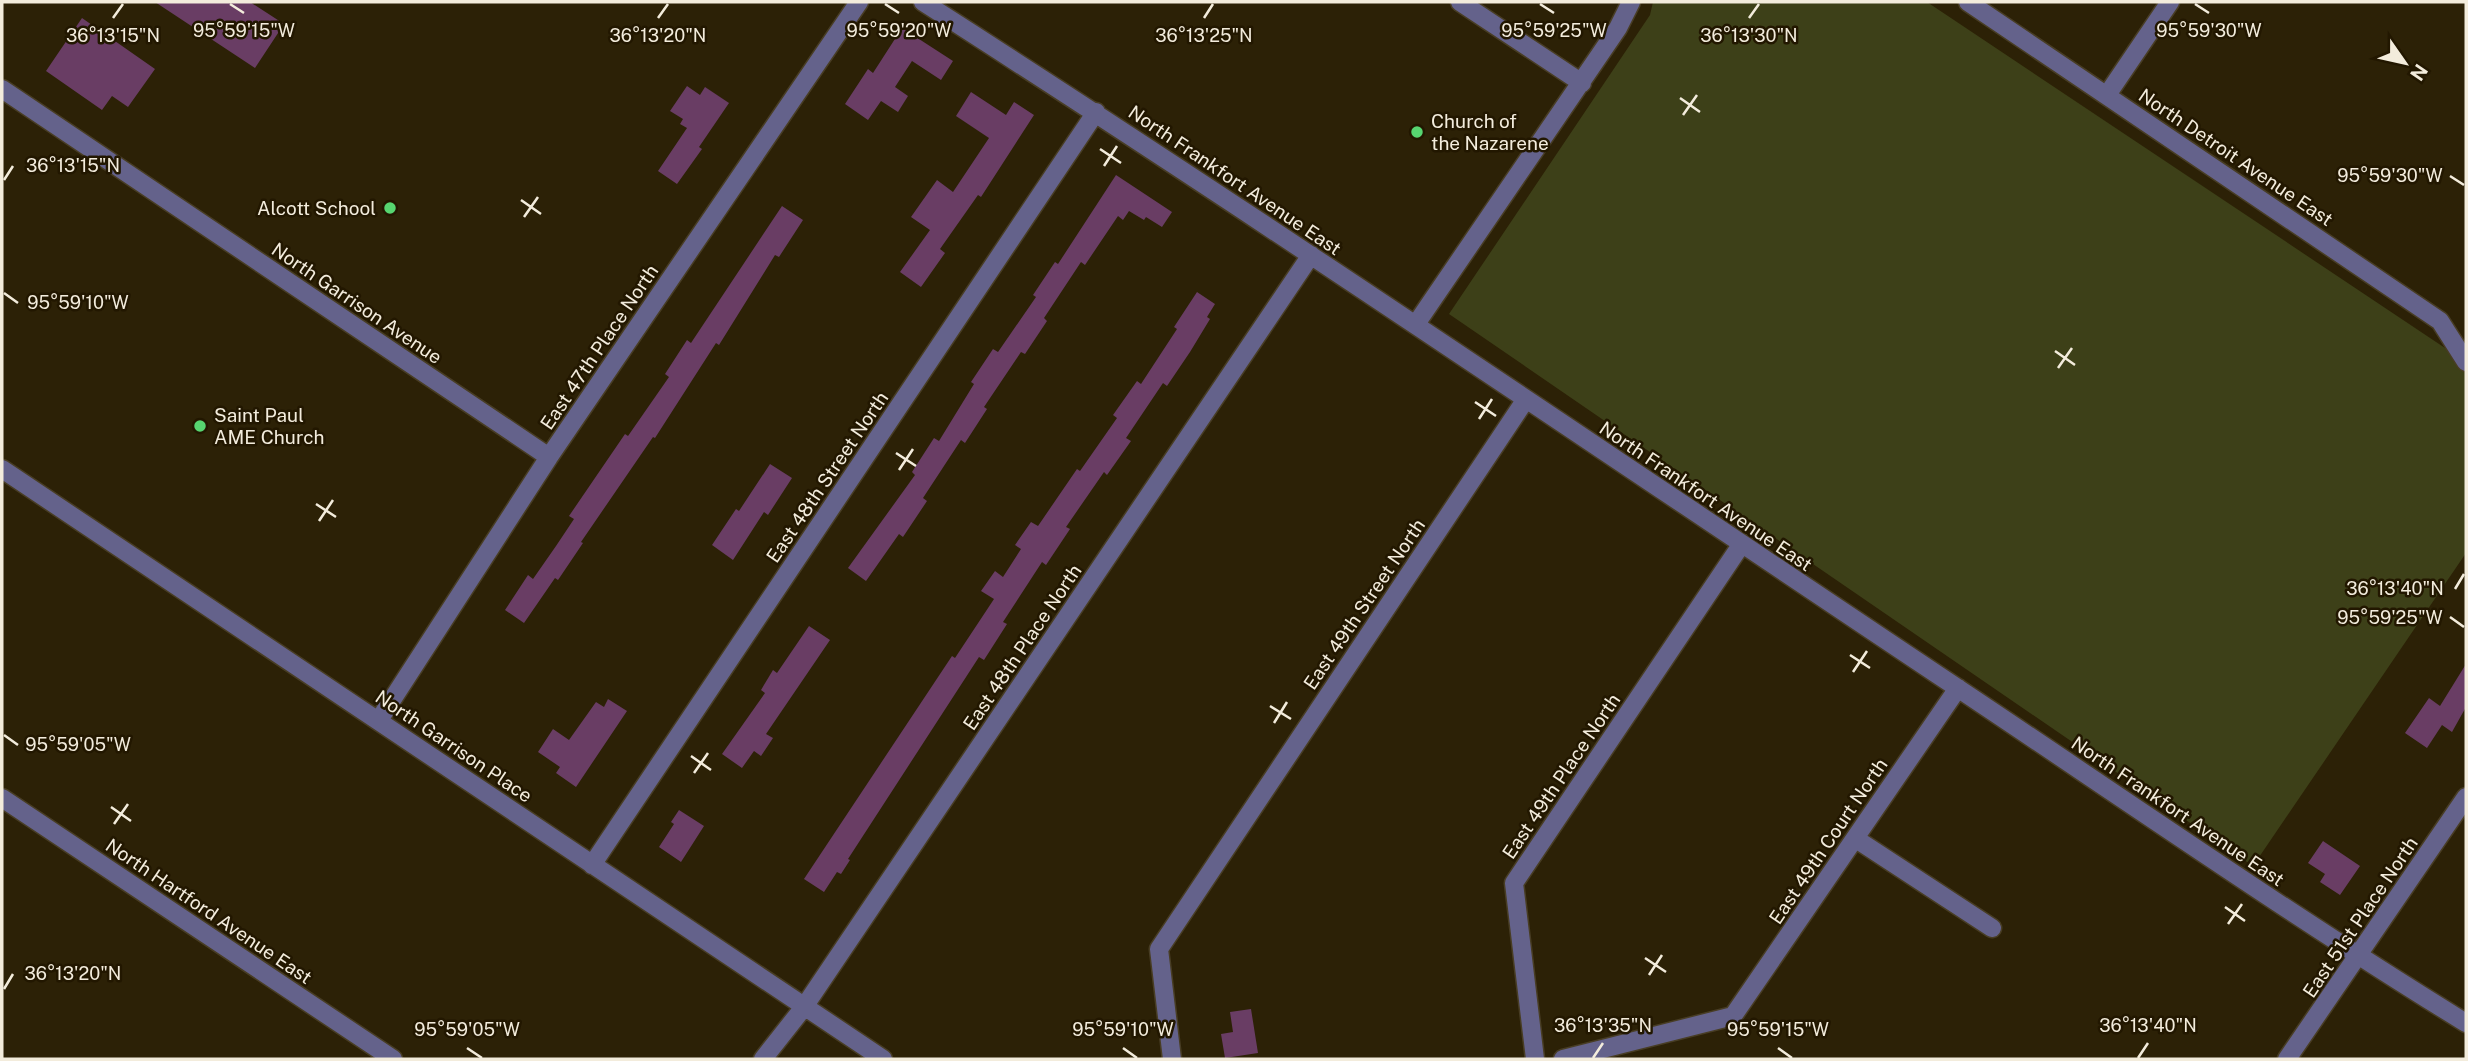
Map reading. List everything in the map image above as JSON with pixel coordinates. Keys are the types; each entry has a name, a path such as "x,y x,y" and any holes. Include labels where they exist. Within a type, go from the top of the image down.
{"street":[{"name":"East 47th Place North","path":"379,720 549,457 859,2"},
{"name":"North Frankfort Avenue East","path":"923,2 1416,324 1741,545 2358,957 2466,1023"},
{"path":"1460,2 1581,83"},
{"path":"1416,324 1618,28 1631,2"},
{"name":"North Detroit Avenue East","path":"1968,2 2440,321 2466,362"},
{"path":"2107,95 2170,2"},
{"name":"North Garrison Avenue","path":"2,89 549,457"},
{"name":"East 48th Street North","path":"592,865 1096,113"},
{"name":"East 48th Place North","path":"764,1059 804,1007 1311,255"},
{"name":"East 49th Street North","path":"1172,1059 1159,949 1526,399"},
{"name":"North Garrison Place","path":"2,469 883,1059"},
{"name":"East 49th Place North","path":"1535,1059 1514,883 1741,545"},
{"name":"East 49th Court North","path":"1563,1059 1733,1016 1958,688"},
{"name":"East 51st Place North","path":"2287,1059 2466,797"},
{"name":"North Hartford Avenue East","path":"2,798 393,1059"},
{"path":"1856,839 1992,929"}],"green space":[{"path":"1653,2 1927,2 2466,362 2466,553 2253,866 1449,314 1650,15"}],"building":[{"path":"155,2 250,2 284,24 255,68"},
{"path":"82,18 155,69 128,107 112,96 102,110 46,71"},
{"path":"902,28 953,61 941,80 912,61 895,87 908,96 898,112 881,101 868,120 845,104 868,69 873,73"},
{"path":"687,86 700,95 705,87 729,103 699,147 702,149 677,184 658,171 687,128 680,124 683,119 670,111"},
{"path":"971,92 1006,115 1014,102 1034,115 981,197 978,195 940,249 945,253 921,287 900,272 930,230 911,217 937,180 953,192 989,138 956,116"},
{"path":"1116,175 1172,212 1162,227 1129,211 1123,220 1118,216 1085,265 1081,262 1044,318 1047,321 1025,354 1021,352 984,407 987,409 965,443 961,440 923,498 927,501 903,537 899,534 866,581 848,568 915,475 912,472 934,438 939,441 974,384 971,382 993,349 998,352 1036,297 1033,295 1055,262 1058,264"},
{"path":"782,206 803,220 779,257 775,255 719,345 716,343 558,580 555,578 524,623 505,610 528,575 533,579 556,546 574,519 569,516 625,434 628,436 669,377 665,374 687,340 691,343"},
{"path":"1197,292 1215,304 1207,317 1210,319 1190,352 1167,386 1163,383 1126,438 1131,441 1107,475 1104,472 1066,527 1070,529 1046,565 1042,562 1003,622 1007,624 984,660 979,657 848,859 850,860 841,874 837,872 824,892 804,879 952,656 955,658 994,599 981,591 995,571 1003,577 1021,549 1015,545 1031,522 1038,526 1077,469 1080,471 1117,418 1113,415 1137,381 1141,384 1177,329 1174,327"},
{"path":"770,464 792,478 768,515 764,512 733,560 712,545 736,509 739,511"},
{"path":"809,626 830,640 766,734 773,738 761,756 754,751 742,768 722,754 765,693 761,690 773,670 777,673"},
{"path":"2466,664 2466,707 2452,732 2442,725 2427,748 2405,733 2429,698 2440,706"},
{"path":"608,699 627,711 576,787 556,773 560,767 538,752 553,729 569,740 596,702 604,707"},
{"path":"679,810 704,826 681,862 659,847 674,824 671,822"},
{"path":"2323,841 2360,866 2340,895 2320,882 2325,874 2308,863"},
{"path":"1251,1009 1258,1053 1225,1058 1221,1034 1233,1032 1230,1012"}],"place":[{"name":"Church of the Nazarene","path":"1417,132"},
{"name":"Alcott School","path":"390,208"},
{"name":"Saint Paul AME Church","path":"200,426"}]}
